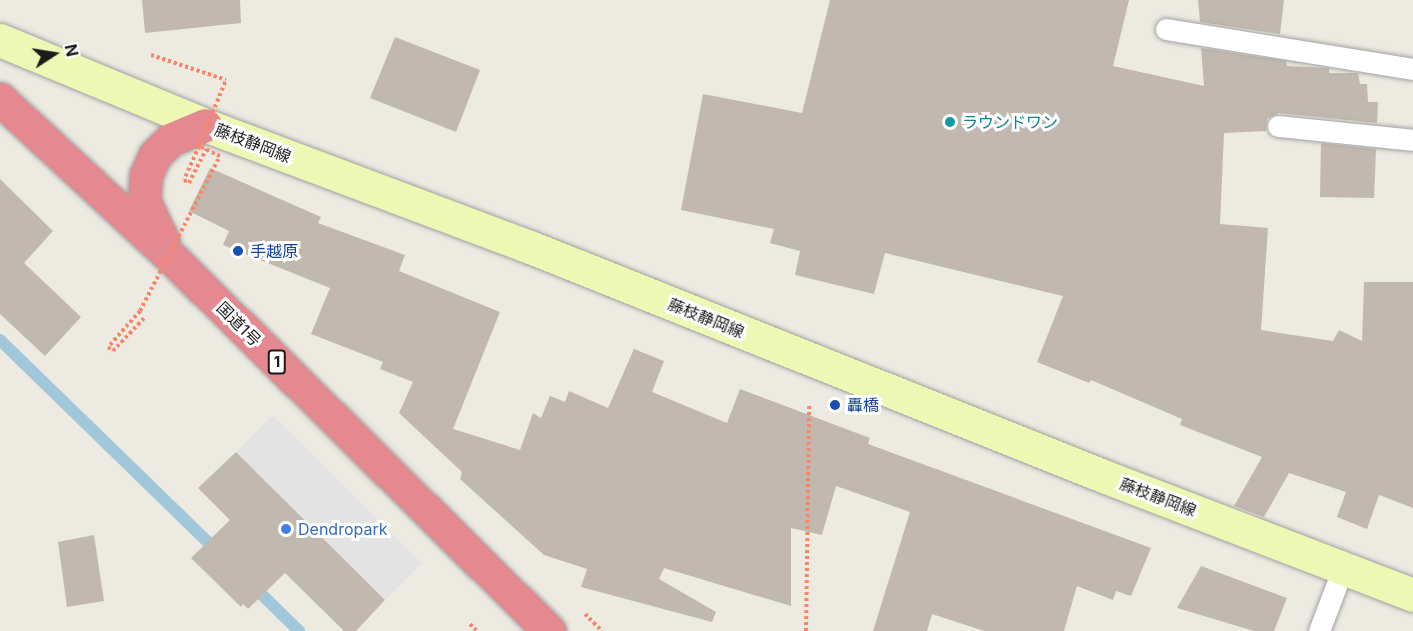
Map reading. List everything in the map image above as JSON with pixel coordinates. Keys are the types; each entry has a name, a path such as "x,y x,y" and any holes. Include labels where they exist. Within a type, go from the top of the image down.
{"highway":[{"name":"国道1号","path":"0,99 174,260 549,631"},
{"path":"174,260 144,201 146,175 155,155 170,140 203,140"}],"main road":[{"name":"藤枝静岡線","path":"0,40 203,140 530,247 1413,595"}],"lane":[{"path":"1166,29 1413,69"},
{"path":"1278,126 1413,140"},
{"path":"1319,631 1344,568"}],"path":[{"path":"151,55 226,80 189,183 184,180 203,140"},
{"path":"145,317 113,351 108,347 140,311 220,156 203,140"},
{"path":"806,631 809,403"},
{"path":"470,624 477,631"}],"shaded area":[{"path":"272,415 422,563 385,600 236,452"}],"building":[{"path":"142,0 240,0 241,23 145,33"},
{"path":"830,0 1129,0 1113,66 1204,86 1201,48 1286,61 1287,66 1329,68 1329,73 1358,73 1360,84 1367,84 1368,102 1378,102 1377,123 1279,113 1267,119 1266,131 1224,133 1220,224 1268,228 1261,330 1333,341 1339,330 1362,341 1364,282 1413,282 1413,508 1379,495 1367,529 1337,517 1346,492 1289,473 1264,517 1234,506 1262,457 1180,425 1182,419 1091,380 1089,383 1037,362 1063,296 885,253 874,294 795,275 800,251 770,243 774,229 681,210 703,94 802,113"},
{"path":"1198,0 1284,0 1280,34 1200,22"},
{"path":"395,37 480,70 456,132 370,98"},
{"path":"1321,143 1376,149 1374,198 1320,197"},
{"path":"210,168 321,217 318,223 405,255 399,271 500,312 453,429 520,450 533,413 541,418 550,396 565,402 569,391 608,408 634,349 664,361 652,392 727,423 740,389 870,438 868,444 1151,548 1131,596 1116,591 1113,600 1077,586 1064,631 984,631 932,614 927,631 873,631 910,512 836,486 822,535 791,528 791,606 664,568 659,579 716,612 712,622 581,587 587,569 544,555 460,479 462,472 399,413 413,382 380,369 383,362 311,334 330,288 223,245 229,231 189,211"},
{"path":"0,179 53,231 24,263 81,317 45,356 0,314"},
{"path":"236,452 385,600 356,631 344,631 285,573 248,609 243,604 241,607 191,558 230,520 198,488"},
{"path":"94,535 104,601 67,607 58,542"},
{"path":"1201,566 1287,598 1274,631 1254,631 1177,608"}],"waterway":[{"path":"0,340 219,553"},
{"path":"250,583 299,631"}],"place":[{"name":"ラウンドワン","path":"950,122"},
{"name":"手越原","path":"238,251"},
{"name":"轟橋","path":"835,405"},
{"name":"Dendropark","path":"286,529"}]}
